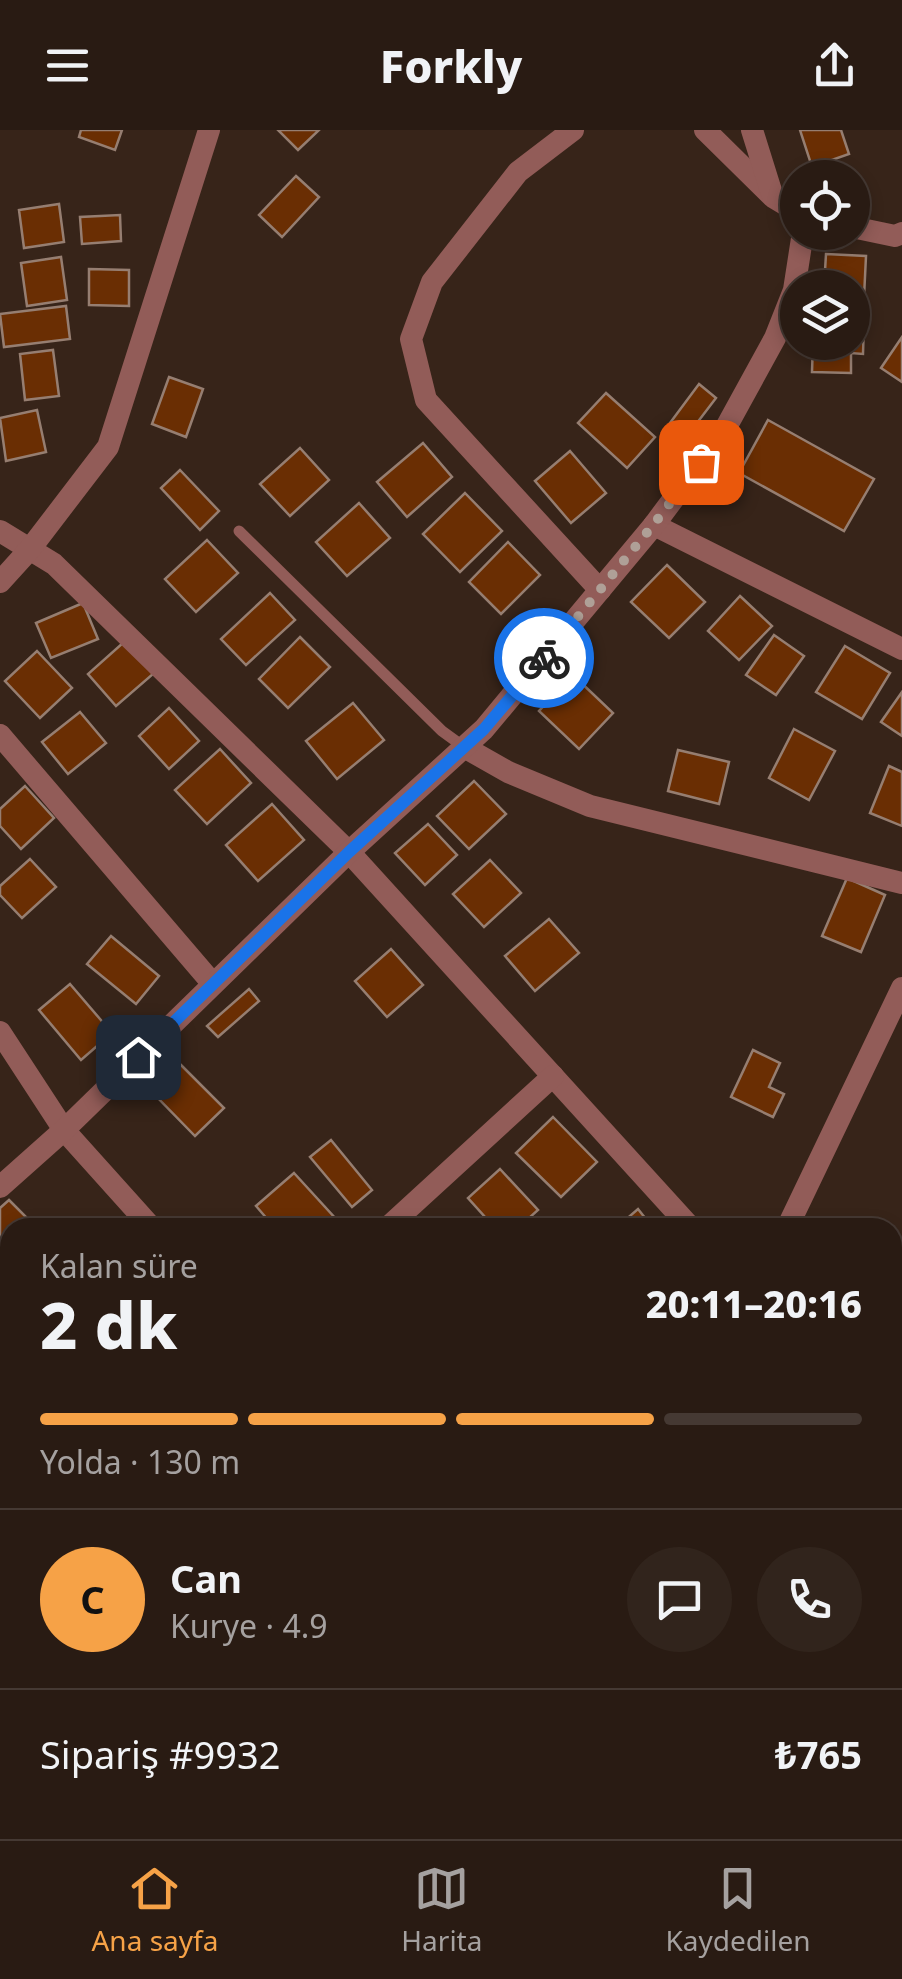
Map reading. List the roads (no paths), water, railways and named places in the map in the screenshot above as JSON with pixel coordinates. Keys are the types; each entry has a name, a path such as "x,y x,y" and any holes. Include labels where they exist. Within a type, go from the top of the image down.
{"street":[{"path":"0,582 108,447 209,130"},
{"path":"573,130 518,172 432,282 411,338 426,400 600,590"},
{"path":"705,130 780,201"},
{"path":"752,130 773,197"},
{"path":"870,231 900,238"},
{"path":"0,1187 64,1130 349,852 484,729 654,524 724,431 759,370 794,290 800,250"},
{"path":"654,524 902,649"},
{"path":"0,531 54,564 349,852 682,1218"},
{"path":"0,735 213,984"},
{"path":"464,748 508,772 590,806 902,883"},
{"path":"792,1218 902,988"},
{"path":"0,1032 64,1130 143,1218"},
{"path":"398,1218 553,1076"}],"lane":[{"path":"240,530 442,731 464,748"}]}
